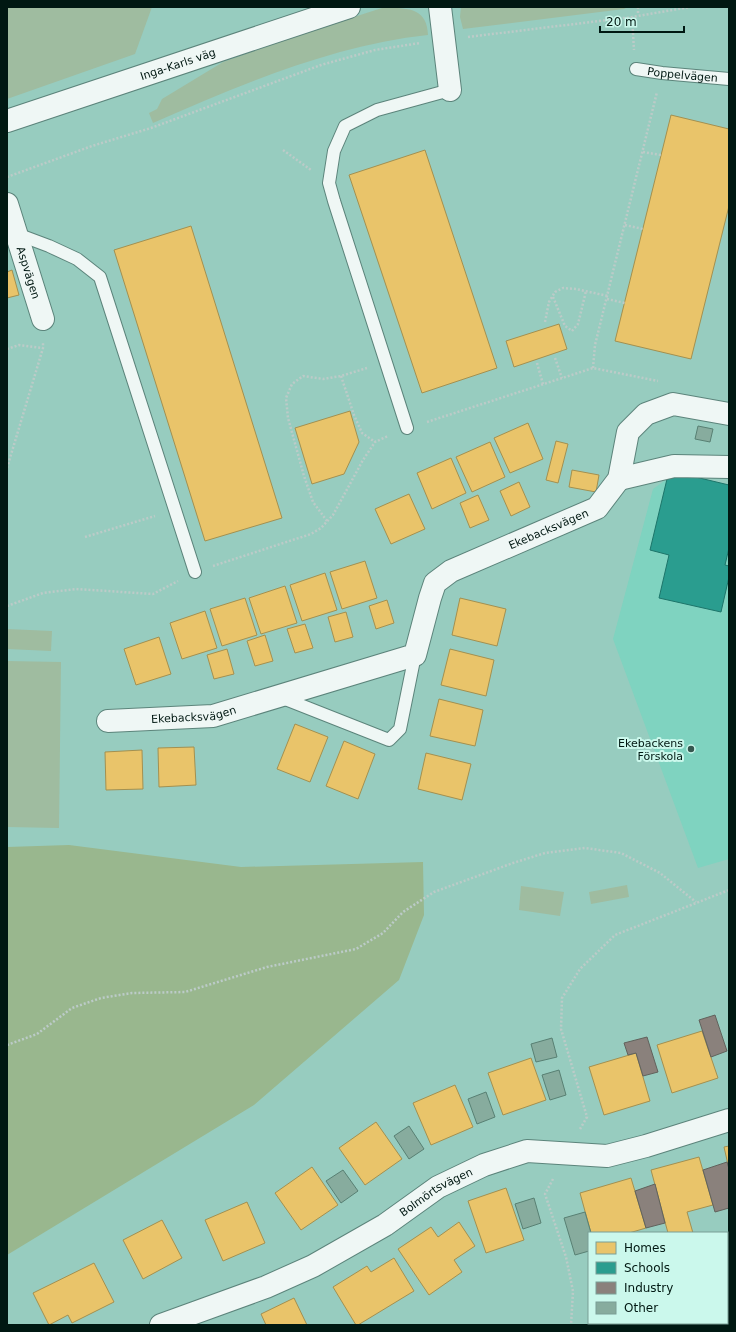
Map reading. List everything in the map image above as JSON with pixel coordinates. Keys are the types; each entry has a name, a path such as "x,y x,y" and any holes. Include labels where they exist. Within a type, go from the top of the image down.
{"street":[{"name":"Inga-Karls väg","path":"7,121 349,7"},
{"path":"440,7 450,90"},
{"name":"Aspvägen","path":"7,204 43,319"},
{"name":"Ekebacksvägen","path":"108,721 213,716 415,654 430,598 436,583 451,571 597,508 619,479 628,432 646,414 673,404 729,414"},
{"path":"619,479 674,466 729,467"},
{"name":"Bolmörtsvägen","path":"161,1325 266,1287 313,1266 385,1224 438,1187 484,1165 528,1151 607,1156 646,1146 729,1120"}],"lane":[{"name":"Poppelvägen","path":"636,69 729,79"},
{"path":"407,428 329,183 334,151 345,126 377,110 450,90"},
{"path":"17,234 77,259 100,277 195,572"},
{"name":"Ekebacksvägen","path":"278,696 390,740 400,729 415,654"}],"path":[{"path":"638,7 638,15"},
{"path":"7,176 92,146 151,128 321,65 375,50 690,7"},
{"path":"632,16 636,69"},
{"path":"593,368 595,345 662,73"},
{"path":"283,150 329,183"},
{"path":"643,152 661,155"},
{"path":"625,225 643,229"},
{"path":"545,322 549,302 552,296 555,292 563,288 586,291 625,303"},
{"path":"552,296 565,326 572,331 578,324 586,291"},
{"path":"7,468 42,348 43,319"},
{"path":"7,349 19,345 42,348"},
{"path":"555,358 562,378"},
{"path":"328,521 313,502 306,482 288,418 286,398 292,384 303,376 323,379 341,376 386,362"},
{"path":"537,363 543,384"},
{"path":"7,606 43,593 76,589 153,594 195,572 311,534 322,528 333,515 363,460 375,442 407,428 593,368 661,382"},
{"path":"341,376 354,416 362,434 375,442"},
{"path":"85,538 175,510"},
{"path":"7,1045 37,1034 72,1008 101,998 132,993 185,992 267,968 356,949 383,933 403,912 434,892 512,863 545,853 584,848 621,853 660,873 696,902"},
{"path":"571,1325 573,1291 566,1257 545,1194 587,1117 561,1029 562,998 580,969 615,935 729,890"}],"shaded area":[{"path":"7,7 152,7 135,54 7,99"},
{"path":"461,7 628,7 624,9 463,29 460,17"},
{"path":"382,8 406,9 419,14 424,19 427,26 428,35 392,40 322,57 253,81 153,123 149,113 157,109 162,99 223,62 304,33"},
{"name":"Ekebackens Förskola","path":"687,475 729,485 729,859 698,868 613,639 653,489 667,479"},
{"path":"7,629 52,631 51,651 7,649"},
{"path":"7,661 61,662 59,828 7,827"},
{"path":"69,845 241,867 423,862 424,915 399,980 254,1105 7,1255 7,847"},
{"path":"627,885 629,897 591,904 589,892"},
{"path":"521,886 564,892 560,916 519,910"}],"building: Homes":[{"path":"671,115 729,129 729,206 691,359 615,341"},
{"path":"425,150 497,368 422,393 349,175"},
{"path":"191,226 282,518 205,541 114,250"},
{"path":"12,270 19,295 7,298 7,272"},
{"path":"559,324 567,349 514,367 506,341"},
{"path":"350,411 359,442 344,474 312,484 295,428"},
{"path":"528,423 543,459 510,473 494,438"},
{"path":"556,441 568,444 558,483 546,480"},
{"path":"490,442 505,477 472,492 456,457"},
{"path":"451,458 466,493 432,509 417,473"},
{"path":"572,470 599,475 596,492 569,487"},
{"path":"519,482 530,507 511,516 500,491"},
{"path":"409,494 425,529 391,544 375,509"},
{"path":"478,495 489,520 470,528 460,503"},
{"path":"365,561 377,598 342,609 330,572"},
{"path":"325,573 337,610 302,621 290,585"},
{"path":"285,586 297,623 261,634 249,598"},
{"path":"245,598 257,635 222,646 210,609"},
{"path":"460,598 506,609 497,646 452,635"},
{"path":"387,600 394,623 376,629 369,606"},
{"path":"205,611 217,648 182,659 170,623"},
{"path":"346,612 353,637 335,642 328,617"},
{"path":"305,624 313,648 295,653 287,629"},
{"path":"265,635 273,661 255,666 247,641"},
{"path":"159,637 171,674 136,685 124,649"},
{"path":"227,649 234,674 214,679 207,655"},
{"path":"450,649 494,660 486,696 441,685"},
{"path":"439,699 483,710 475,746 430,736"},
{"path":"295,724 328,737 310,782 277,769"},
{"path":"344,741 375,754 358,799 326,786"},
{"path":"194,747 196,785 159,787 158,748"},
{"path":"142,750 143,789 106,790 105,752"},
{"path":"426,753 471,764 462,800 418,789"},
{"path":"702,1031 718,1078 672,1093 657,1045"},
{"path":"636,1053 650,1101 604,1115 589,1067"},
{"path":"531,1058 546,1100 503,1115 488,1073"},
{"path":"455,1085 473,1127 431,1145 413,1103"},
{"path":"376,1122 402,1159 365,1185 339,1148"},
{"path":"729,1146 729,1169 724,1147"},
{"path":"699,1157 713,1205 687,1212 693,1232 668,1232 651,1170"},
{"path":"312,1167 338,1205 301,1230 275,1193"},
{"path":"631,1178 646,1228 632,1232 591,1232 580,1193"},
{"path":"506,1188 524,1240 486,1253 468,1201"},
{"path":"247,1202 265,1243 223,1261 205,1220"},
{"path":"162,1220 182,1258 143,1279 123,1240"},
{"path":"459,1222 475,1246 454,1260 462,1272 429,1295 398,1249 431,1227 438,1237"},
{"path":"394,1258 414,1291 356,1325 333,1287 367,1266 371,1272"},
{"path":"94,1263 114,1302 72,1323 68,1315 49,1325 33,1293"},
{"path":"294,1298 307,1325 266,1325 261,1314"}],"building: Schools":[{"path":"687,475 729,485 729,548 725,565 729,566 729,577 721,612 659,598 669,555 650,550 667,479"}],"building: Industry":[{"path":"715,1015 727,1051 711,1057 699,1020"},
{"path":"647,1037 658,1072 643,1076 636,1053 628,1055 624,1043"},
{"path":"727,1162 729,1169 729,1208 715,1212 703,1170"},
{"path":"655,1184 665,1223 646,1228 635,1191"}],"building: Other":[{"path":"698,426 713,429 710,442 695,439"},
{"path":"552,1038 557,1057 536,1062 531,1044"},
{"path":"559,1070 566,1095 550,1100 542,1075"},
{"path":"486,1092 495,1117 477,1124 468,1099"},
{"path":"409,1126 424,1149 409,1159 394,1136"},
{"path":"343,1170 358,1191 341,1203 326,1181"},
{"path":"534,1198 541,1223 523,1229 515,1204"},
{"path":"585,1212 591,1232 588,1232 588,1251 575,1255 564,1218"}],"place":[{"name":"Ekebackens Förskola","path":"691,749"}]}
